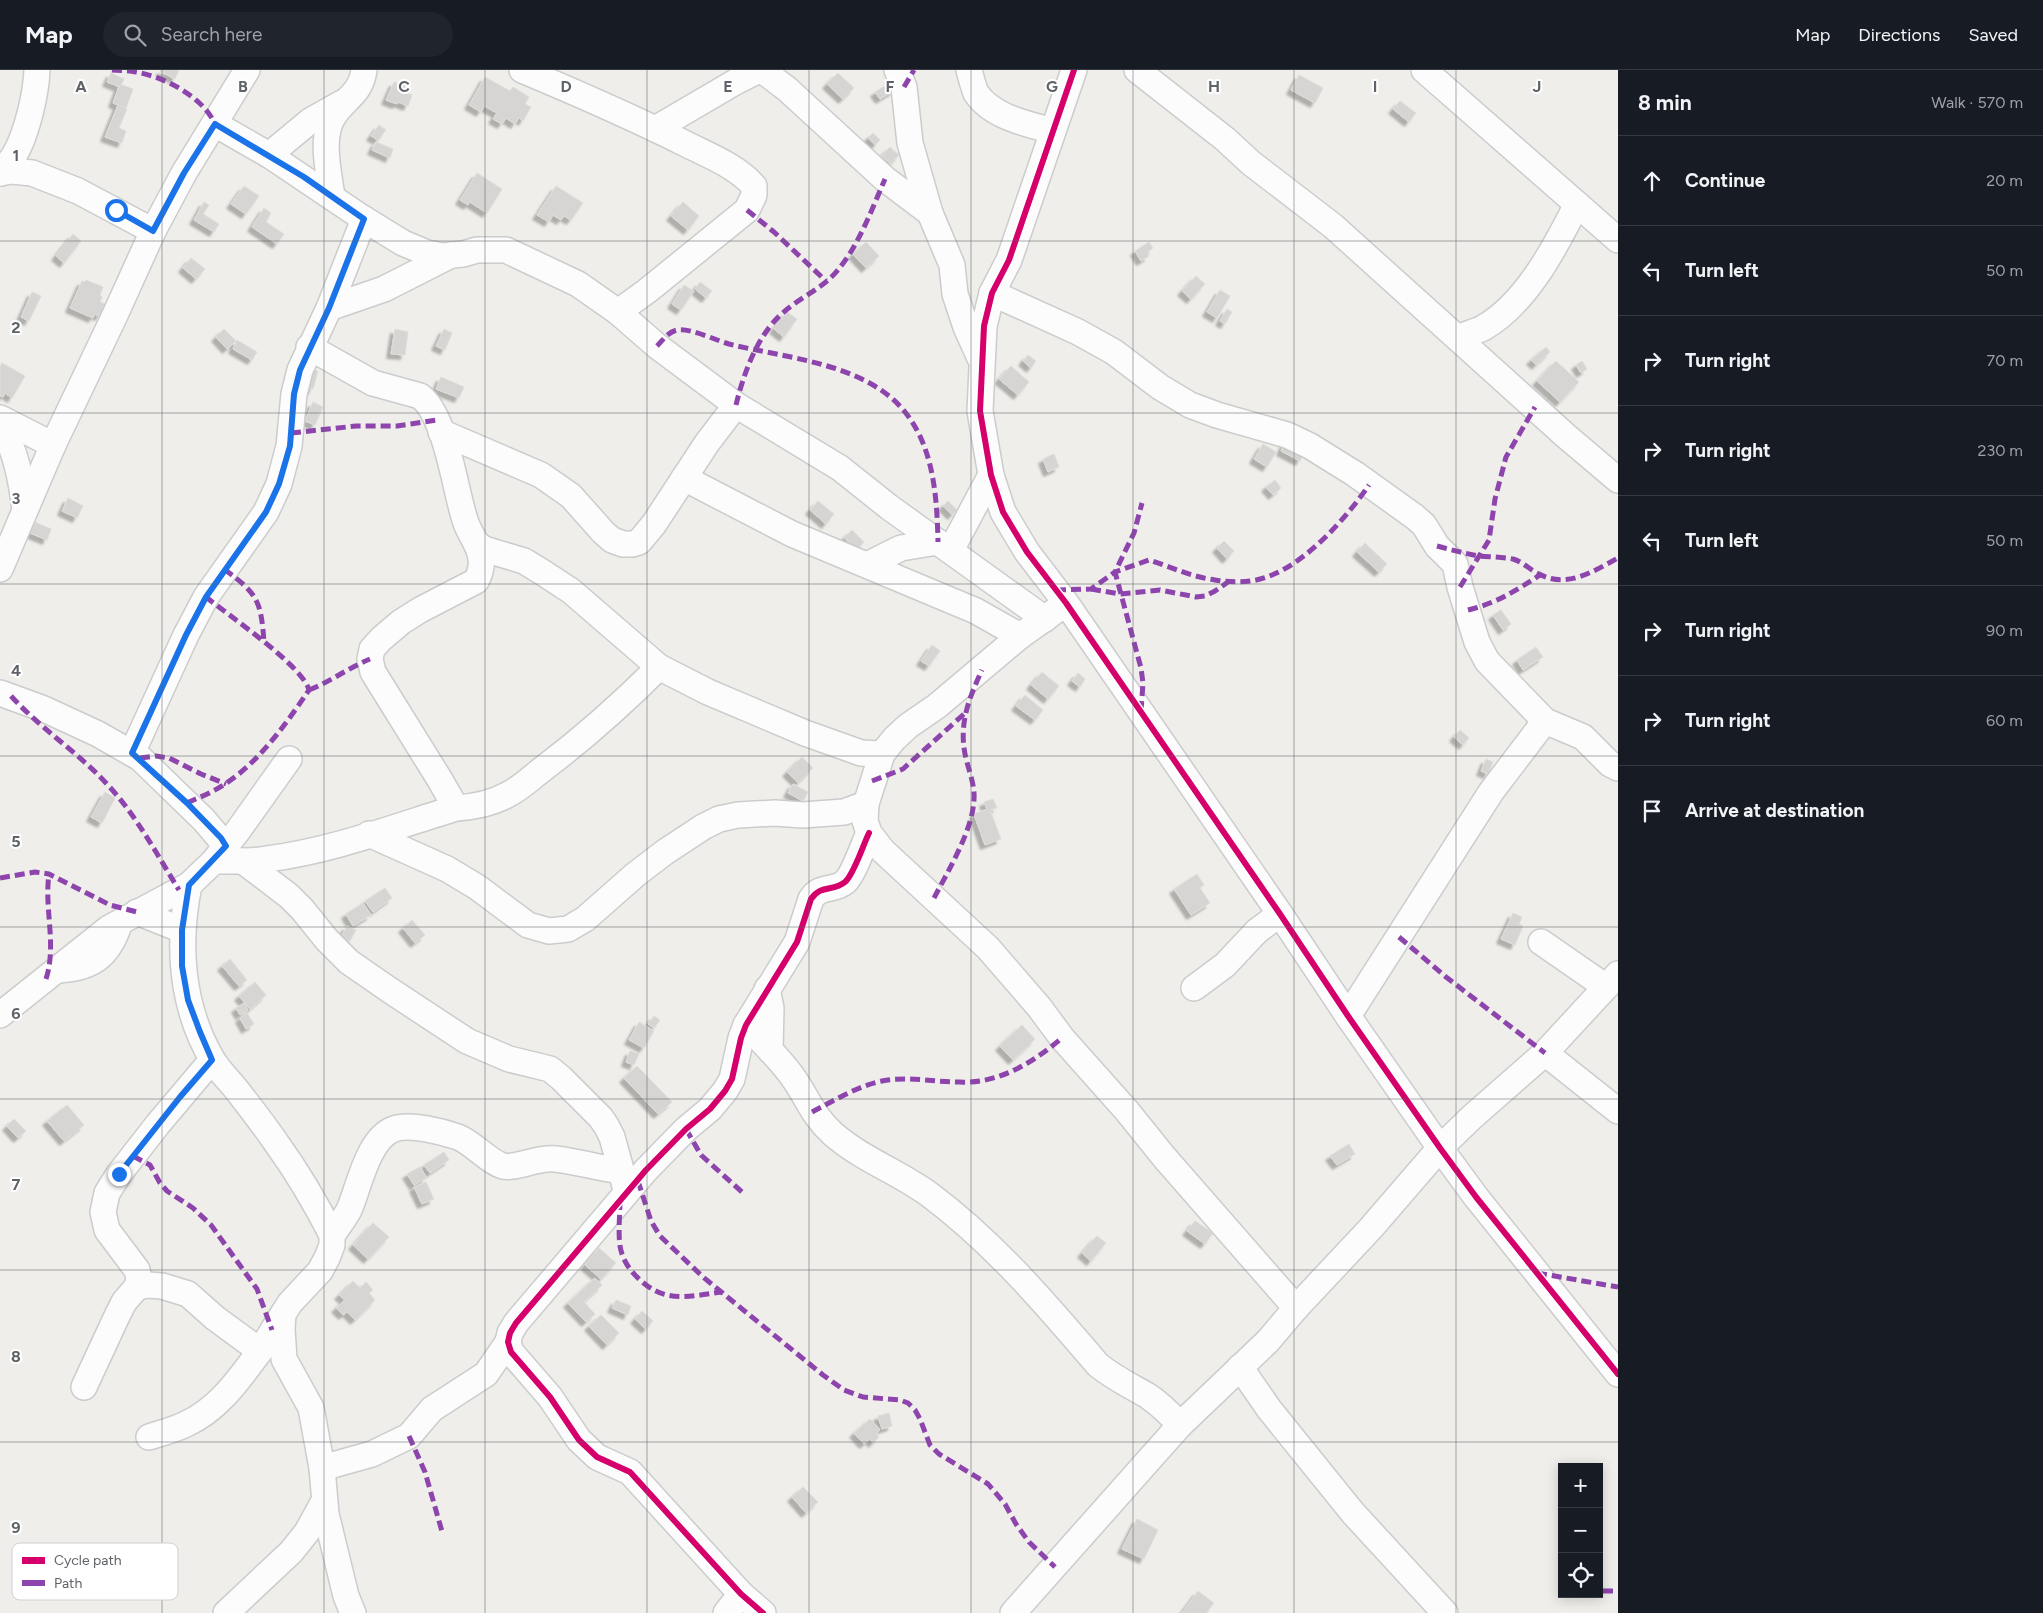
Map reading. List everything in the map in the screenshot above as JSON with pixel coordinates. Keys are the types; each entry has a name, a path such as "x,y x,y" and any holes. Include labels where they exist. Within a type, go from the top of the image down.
{"street":[{"path":"0,173 15,155 33,102 37,70"},
{"path":"0,569 53,444 153,231 184,173 247,70"},
{"path":"332,197 327,142 328,129 333,115 354,94 360,85 364,70"},
{"path":"522,70 655,130 744,175 754,186 754,195 747,210 647,291 618,312"},
{"path":"655,130 737,80 761,70 787,89 885,179 930,213"},
{"path":"897,70 904,87 910,143 930,213 952,265 954,294 966,327 982,360"},
{"path":"969,70 976,92 987,105 1006,116 1052,131"},
{"path":"1074,70 1009,260 992,293 984,326 980,411 991,475 1003,512 1027,552 1066,603 1440,1148 1482,1204 1614,1361"},
{"path":"1137,70 1225,139 1251,163 1333,226 1566,436 1618,480"},
{"path":"1424,70 1618,240"},
{"path":"269,155 310,121 345,102"},
{"path":"215,124 269,155 403,243 427,253 451,255 476,250 506,250 578,284 618,312 657,346 736,405 840,468 1045,619"},
{"path":"0,173 12,171 32,173 78,192 153,231"},
{"path":"1458,338 1484,327 1508,308 1533,280 1547,262 1577,204"},
{"path":"132,753 186,635 202,605 224,570 266,512 279,484 290,446 294,394 300,370 309,347 329,308 364,219"},
{"path":"329,308 384,289 451,255"},
{"path":"992,293 1070,328 1114,352 1160,387 1190,405 1217,415 1287,435 1310,446 1355,474 1415,517 1424,525 1437,546 1455,564 1460,587 1482,652 1487,661 1544,721 1583,737 1610,764 1618,768"},
{"path":"309,347 373,383 420,396 431,408 442,432 466,523 477,544 482,566 480,574 476,580 401,622 372,649 370,659 373,672 456,808"},
{"path":"442,432 541,474 571,496 612,540 623,544 639,542 644,536 736,405"},
{"path":"0,418 53,444"},
{"path":"0,424 15,454 22,481 25,512"},
{"path":"944,546 991,475"},
{"path":"684,478 792,534 976,611 1020,636"},
{"path":"477,544 484,549 524,561 571,591 659,667 708,692 805,733 861,752 882,754"},
{"path":"867,565 901,548 944,546"},
{"path":"1066,603 1020,636 937,706 908,726 894,739 882,754 866,804 865,821 869,833 883,851 988,948 1039,1007 1062,1038 1296,1308"},
{"path":"228,856 286,856 456,808 475,807 509,795 564,753 620,706 659,667"},
{"path":"0,693 44,709 98,734 132,753 187,803 221,838 228,856 288,896 349,962 384,986 466,1041 509,1059 550,1069 602,1118 612,1137 624,1183"},
{"path":"1348,1016 1486,799 1544,721"},
{"path":"0,1015 91,941 129,916 189,885 228,856 289,759"},
{"path":"369,834 447,869 477,887 528,925 549,932 568,929 585,919 635,875 665,852 703,827 719,819 738,815 775,813 803,815 844,812 866,804"},
{"path":"322,1468 372,1454 409,1436 432,1409 486,1374 508,1342 510,1333 624,1183 664,1151 710,1109 725,1091 732,1078 741,1038 746,1025 798,942 814,893 823,888 836,887 845,882 869,833"},
{"path":"149,1436 185,1425 211,1410 238,1381 260,1351 290,1303 320,1271 332,1245 332,1236 302,1180 288,1158 212,1060 200,1032 188,1000 182,966 182,930 189,885"},
{"path":"1194,988 1225,965 1257,931 1280,914"},
{"path":"129,916 182,930"},
{"path":"1013,1613 1180,1425 1268,1341 1296,1308 1371,1228 1440,1148 1472,1117 1545,1053 1612,980 1541,942"},
{"path":"767,989 772,1008 770,1050"},
{"path":"746,1025 793,1077 812,1112 832,1133 853,1151 914,1184 957,1216 1014,1270 1098,1365 1112,1376 1149,1397 1180,1425"},
{"path":"1545,1053 1618,1111"},
{"path":"84,1387 124,1302 137,1287 139,1279 137,1270 107,1230 103,1212 107,1193 119,1174 158,1124 212,1060"},
{"path":"332,1236 350,1206 370,1155 380,1140 394,1129 413,1128 445,1133 461,1138 502,1166 555,1159 624,1183"},
{"path":"137,1287 148,1285 162,1286 188,1294 215,1318 260,1351"},
{"path":"284,1314 282,1329 284,1359 311,1408 322,1468 324,1501 338,1567 353,1613"},
{"path":"508,1342 512,1352 550,1396 564,1420 588,1450 598,1457 630,1472 741,1594 763,1613"},
{"path":"1240,1367 1269,1409 1352,1513 1445,1613"},
{"path":"226,1613 291,1552 307,1532 324,1501"},
{"path":"726,1613 741,1594"}],"building":[{"path":"161,70 179,70 175,79"},
{"path":"111,73 124,79 120,87 107,82"},
{"path":"838,73 854,88 843,99 827,84"},
{"path":"1299,75 1323,88 1315,103 1291,90"},
{"path":"485,77 510,91 513,87 529,97 525,104 531,107 523,121 519,118 515,124 506,118 502,124 493,119 497,113 484,106 481,112 469,105"},
{"path":"394,82 405,86 403,91 412,95 408,106 386,100"},
{"path":"890,83 895,90 880,99 875,92"},
{"path":"120,84 133,89 126,108 113,103"},
{"path":"1400,101 1416,113 1409,122 1393,109"},
{"path":"118,105 127,109 119,128 126,131 122,143 105,137"},
{"path":"379,125 386,130 378,140 371,136"},
{"path":"873,133 880,140 875,145 868,138"},
{"path":"376,142 393,149 390,158 372,150"},
{"path":"890,147 899,155 891,164 881,156"},
{"path":"477,173 502,189 487,213 470,202 468,205 460,200"},
{"path":"244,186 259,196 246,214 231,204"},
{"path":"556,186 583,203 571,220 564,216 561,220 553,215 549,222 537,215"},
{"path":"204,202 209,205 203,214 219,224 214,232 194,220"},
{"path":"683,202 699,216 688,230 671,216"},
{"path":"264,208 271,213 266,222 284,234 277,244 252,227"},
{"path":"73,234 81,241 64,263 56,256"},
{"path":"866,242 879,256 866,268 853,254"},
{"path":"1149,242 1153,248 1146,253 1149,256 1141,261 1135,251"},
{"path":"191,258 205,269 196,279 183,268"},
{"path":"1196,276 1205,284 1191,299 1182,291"},
{"path":"86,280 103,287 100,302 105,304 100,316 95,314 93,318 70,308 82,281 85,282"},
{"path":"700,282 712,291 706,298 695,289"},
{"path":"684,285 694,291 681,310 672,304"},
{"path":"1220,290 1230,296 1217,318 1207,312"},
{"path":"32,292 41,296 29,321 21,317"},
{"path":"1227,309 1232,312 1225,324 1220,321"},
{"path":"787,312 797,319 784,337 774,329"},
{"path":"224,329 236,341 227,349 216,337"},
{"path":"395,329 408,332 405,355 391,354"},
{"path":"444,329 452,333 445,350 436,346"},
{"path":"237,340 257,352 252,360 233,349"},
{"path":"1546,347 1550,352 1536,365 1531,360"},
{"path":"1028,355 1036,361 1031,368 1023,361"},
{"path":"1556,361 1579,382 1560,402 1537,381"},
{"path":"1582,361 1587,369 1581,373 1576,365"},
{"path":"2,363 25,376 12,398 5,393 3,397 0,396 0,367"},
{"path":"1011,366 1029,382 1018,395 999,379"},
{"path":"309,368 318,371 313,389 304,387"},
{"path":"441,377 464,387 459,398 436,389"},
{"path":"313,402 323,407 315,425 305,421"},
{"path":"1286,440 1306,449 1300,461 1281,451"},
{"path":"1263,444 1276,452 1267,467 1254,459"},
{"path":"1054,454 1059,467 1048,472 1043,459"},
{"path":"1275,480 1281,488 1273,495 1266,487"},
{"path":"68,498 83,506 77,518 62,511"},
{"path":"818,501 834,514 826,524 810,510"},
{"path":"948,501 957,510 952,515 943,506"},
{"path":"35,522 51,529 47,540 30,533"},
{"path":"852,530 864,542 857,550 844,538"},
{"path":"1224,541 1234,551 1227,559 1217,548"},
{"path":"1365,543 1387,564 1379,572 1357,552"},
{"path":"1501,610 1511,624 1503,630 1493,615"},
{"path":"932,645 940,651 929,666 921,661"},
{"path":"1536,647 1543,657 1523,670 1517,660"},
{"path":"1042,672 1059,686 1048,699 1031,685"},
{"path":"1078,673 1085,679 1080,687 1072,681"},
{"path":"1025,695 1043,710 1035,720 1016,706"},
{"path":"1460,730 1469,738 1463,745 1454,737"},
{"path":"802,757 813,768 798,783 787,772"},
{"path":"1486,759 1493,762 1488,774 1481,771"},
{"path":"793,784 808,792 803,801 788,793"},
{"path":"105,792 115,798 102,823 91,817"},
{"path":"993,799 997,808 990,810 1001,839 985,845 974,814 987,809 984,802"},
{"path":"1197,874 1204,885 1200,888 1210,903 1191,915 1174,889"},
{"path":"385,888 392,898 373,912 365,901"},
{"path":"363,903 371,915 353,926 346,914"},
{"path":"1513,913 1522,917 1519,924 1523,926 1515,945 1501,939"},
{"path":"412,920 425,935 415,943 403,928"},
{"path":"347,926 356,930 347,946 339,941"},
{"path":"230,959 247,980 239,986 222,966"},
{"path":"255,982 266,995 250,1009 239,996"},
{"path":"244,1003 248,1010 240,1015 236,1008"},
{"path":"247,1013 254,1024 246,1029 240,1018"},
{"path":"654,1016 660,1020 654,1028 648,1024"},
{"path":"639,1022 654,1031 644,1048 629,1040"},
{"path":"1022,1025 1035,1039 1013,1060 1000,1046"},
{"path":"630,1051 639,1054 634,1065 626,1062"},
{"path":"637,1066 672,1102 658,1114 624,1078"},
{"path":"67,1105 84,1125 64,1141 47,1121"},
{"path":"14,1119 26,1131 18,1138 7,1126"},
{"path":"1349,1144 1355,1154 1337,1165 1330,1156"},
{"path":"444,1152 449,1160 430,1173 424,1165"},
{"path":"420,1167 427,1178 414,1185 407,1174"},
{"path":"426,1182 434,1199 422,1204 414,1187"},
{"path":"1195,1221 1213,1233 1205,1244 1187,1231"},
{"path":"373,1223 389,1237 368,1259 353,1245"},
{"path":"1097,1236 1106,1243 1091,1261 1082,1253"},
{"path":"599,1248 616,1263 601,1279 585,1265"},
{"path":"595,1278 602,1285 584,1302 595,1314 586,1322 568,1303"},
{"path":"353,1281 360,1288 366,1282 373,1290 369,1293 375,1300 355,1320 347,1312 343,1315 336,1308 345,1300 339,1295"},
{"path":"616,1300 631,1306 628,1315 612,1308"},
{"path":"642,1311 653,1321 646,1329 635,1319"},
{"path":"601,1315 619,1333 607,1345 589,1326"},
{"path":"889,1413 892,1426 882,1429 878,1416"},
{"path":"870,1419 880,1430 876,1434 879,1437 873,1443 870,1439 864,1444 854,1433"},
{"path":"803,1487 818,1502 806,1513 792,1497"},
{"path":"1137,1519 1158,1530 1144,1559 1122,1549"},
{"path":"1198,1591 1214,1603 1206,1613 1182,1613"}],"marked path":[{"path":"112,70 130,71 147,75 171,84 202,105 215,124"},
{"path":"904,87 914,70"},
{"path":"736,405 743,379 753,354 767,330 785,311 831,277 845,261 864,227 885,179"},
{"path":"747,210 774,232 826,281"},
{"path":"657,346 671,332 677,330 689,331 729,344 823,365 869,383 889,396 905,412 915,426 928,457 935,491 938,542"},
{"path":"1460,587 1489,540 1495,499 1506,457 1535,407"},
{"path":"291,433 356,426 397,426 437,420"},
{"path":"1056,590 1091,589 1115,572 1149,560 1206,579 1244,582 1265,578 1286,568 1313,548 1338,524 1369,485"},
{"path":"1141,711 1143,683 1141,668 1115,572 1134,533 1142,503"},
{"path":"1437,546 1478,556 1513,559 1539,574 1560,580 1590,573 1618,558"},
{"path":"224,569 244,585 256,600 261,617 264,642"},
{"path":"1468,610 1497,600 1540,575"},
{"path":"1091,589 1120,594 1160,590 1196,597 1205,596 1228,582"},
{"path":"187,803 220,787 249,765 271,742 309,690 304,680 280,655 206,597"},
{"path":"309,690 370,659"},
{"path":"934,898 965,837 973,811 973,788 963,743 963,732 969,701 982,670"},
{"path":"11,696 34,719 94,771 116,794 145,834 179,890"},
{"path":"872,781 903,769 964,714"},
{"path":"140,758 156,756 169,758 226,784"},
{"path":"0,878 35,872 49,874 110,905 137,912"},
{"path":"46,979 50,953 49,874"},
{"path":"1399,937 1446,977 1545,1053"},
{"path":"812,1112 855,1090 882,1081 911,1079 974,1082 1001,1076 1039,1056 1062,1038"},
{"path":"686,1129 701,1155 742,1192"},
{"path":"133,1156 150,1165 167,1191 193,1208 211,1225 257,1289 272,1330"},
{"path":"638,1181 651,1221 660,1236 703,1277 844,1390 863,1397 900,1400 908,1403 920,1419 930,1445 939,1454 988,1484 1005,1504 1029,1542 1055,1567"},
{"path":"620,1200 620,1246 622,1255 630,1270 636,1276 646,1285 666,1295 686,1297 721,1292"},
{"path":"1537,1273 1618,1287"},
{"path":"409,1436 425,1472 443,1535"},
{"path":"1603,1591 1618,1591"}],"cycle path":[{"path":"1074,70 1009,260 992,293 984,326 980,411 991,475 1003,512 1027,552 1066,603 1440,1148 1476,1197 1618,1374"},
{"path":"763,1613 741,1594 630,1472 597,1457 579,1440 550,1397 511,1352 508,1342 510,1333 516,1323 646,1170 686,1129 710,1109 725,1091 732,1079 741,1038 746,1025 797,942 811,899 819,891 836,887 845,882 855,866 869,833"}],"route":[{"path":"116,210 153,231 184,173 215,124 304,177 364,219 329,308 309,347 300,370 294,394 290,446 279,484 266,512 206,597 186,635 132,753 140,758 187,803 221,838 226,846 202,874 189,885 182,930 182,966 188,1000 212,1060 119,1174"}]}
